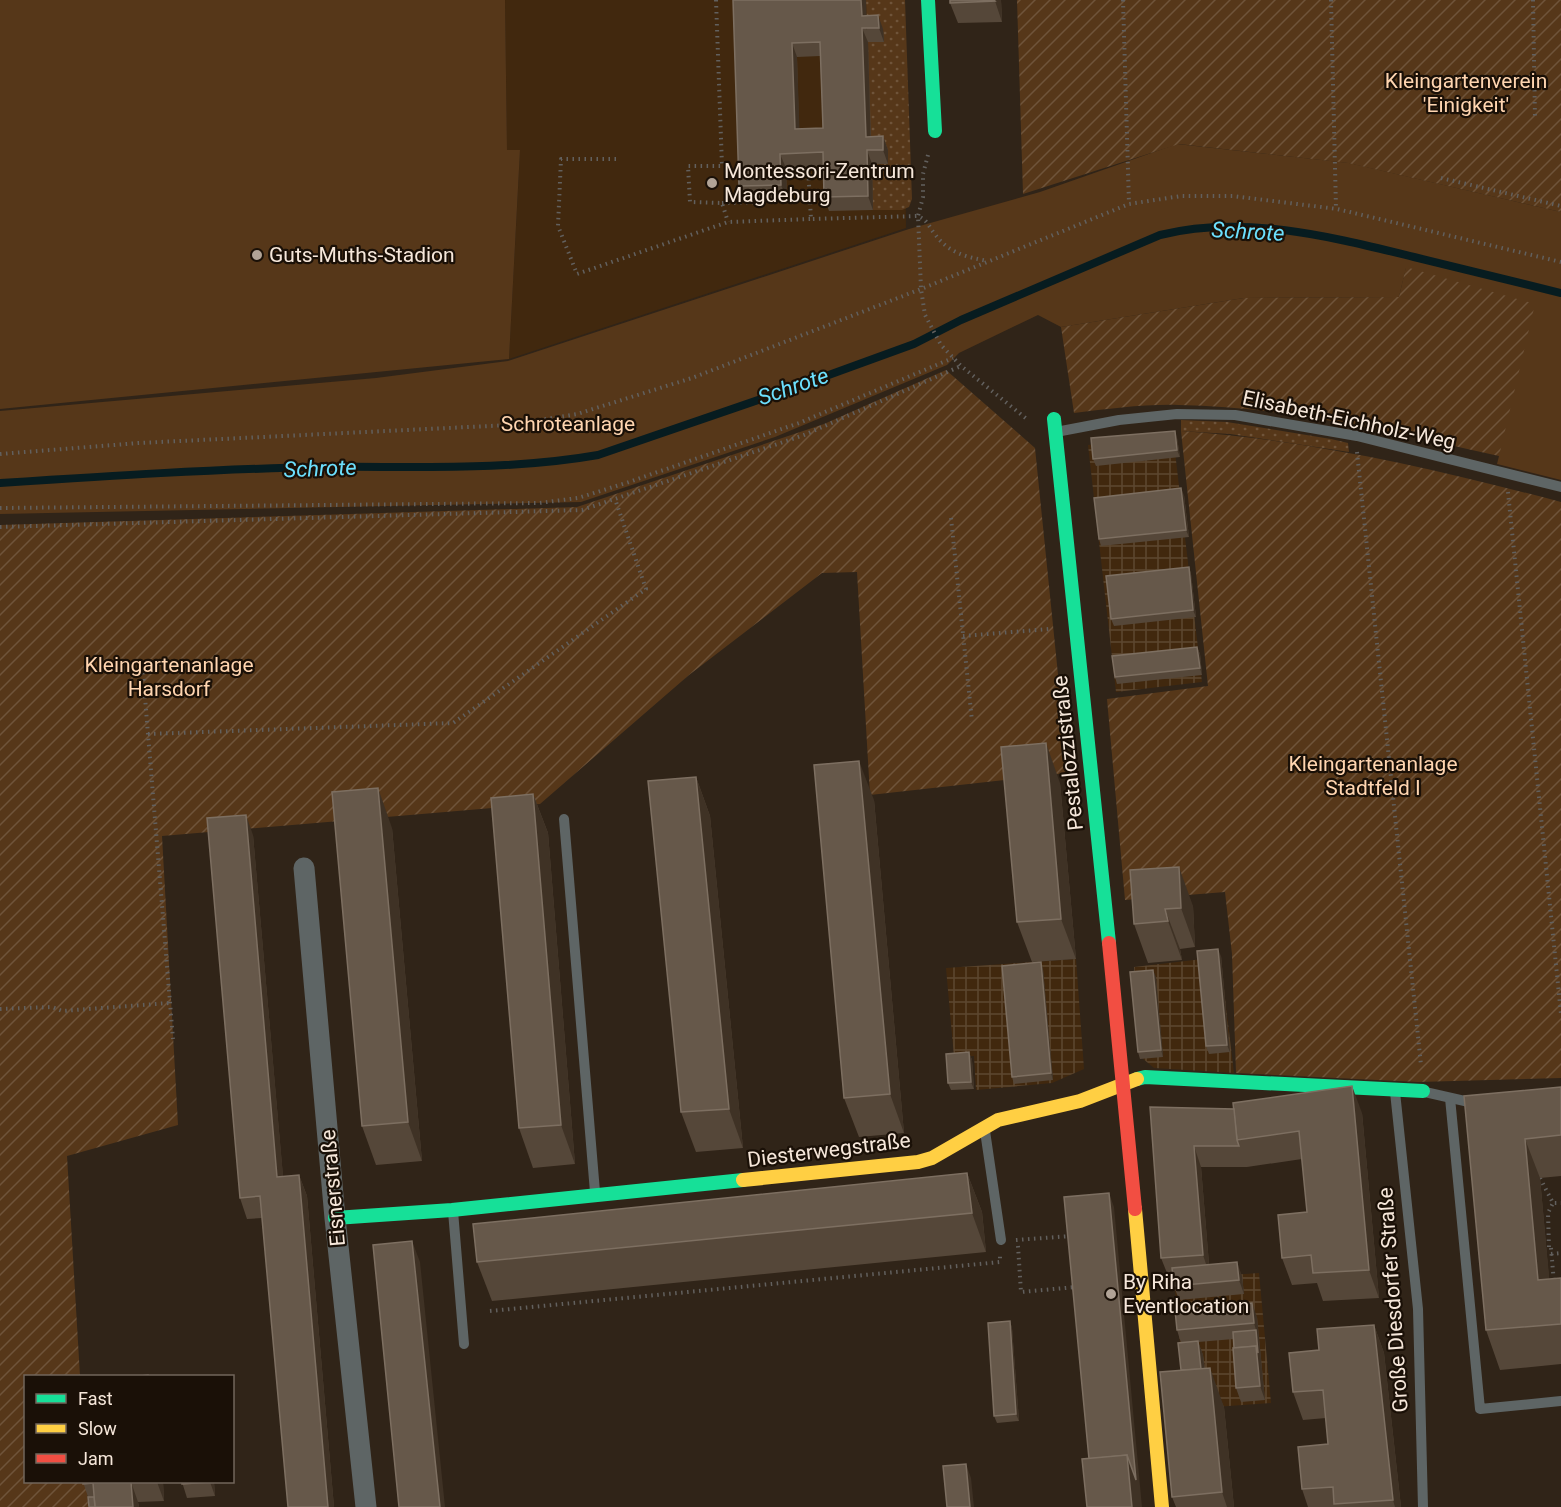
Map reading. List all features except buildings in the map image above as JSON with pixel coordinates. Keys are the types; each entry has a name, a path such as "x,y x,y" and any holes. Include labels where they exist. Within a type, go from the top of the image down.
{"street":[{"path":"928,0 935,131"},
{"name":"Pestalozzistraße","path":"1055,425 1124,1083 1162,1507"},
{"name":"Eisnerstraße","path":"304,868 335,1218 366,1507"},
{"path":"1124,1083 1154,1077 1424,1091"},
{"name":"Diesterwegstraße","path":"335,1218 453,1210 918,1162 932,1158 998,1120 1080,1101 1124,1083"}],"lane":[{"name":"Elisabeth-Eichholz-Weg","path":"1055,425 1177,414 1207,413 1246,417 1357,436 1561,487"},
{"path":"564,819 595,1196"},
{"name":"Große Diesdorfer Straße","path":"1395,1091 1418,1309 1423,1507"},
{"path":"1424,1091 1469,1102 1492,1100"},
{"path":"1450,1098 1480,1409 1561,1401"},
{"path":"985,1126 1001,1240"},
{"path":"453,1210 464,1344"}],"path":[{"path":"716,0 722,166 688,166 690,202 766,202 766,199"},
{"path":"1123,0 1129,204"},
{"path":"1331,0 1336,209"},
{"path":"1533,0 1535,118"},
{"path":"935,131 923,174 923,197 918,216 921,289 925,315 941,345 961,366 1036,427 1051,433 1055,425"},
{"path":"616,159 561,159 558,226 577,274 728,222 811,219 918,216 927,220 940,240 951,250 966,258 989,261"},
{"path":"808,167 811,219"},
{"path":"1441,178 1561,206"},
{"path":"0,454 138,443 510,425 578,414 692,378 921,289 1129,204 1181,196 1233,196 1336,209 1561,262"},
{"path":"722,203 728,222"},
{"path":"0,508 539,502 578,498 799,423 953,358"},
{"path":"0,527 582,510 804,435 961,366"},
{"path":"1357,436 1359,477 1424,1091"},
{"path":"1506,473 1561,1014"},
{"path":"148,734 453,723 646,589 615,499"},
{"path":"951,518 972,722"},
{"path":"963,636 1056,628"},
{"path":"142,673 173,1039"},
{"path":"0,1009 52,1007 62,1011 169,1003"},
{"path":"1540,1178 1553,1203"},
{"path":"1553,1203 1561,1203"},
{"path":"1553,1203 1548,1213 1548,1247 1557,1289"},
{"path":"490,1311 1000,1262 998,1241 1072,1236"},
{"path":"1017,1240 1021,1292 1077,1287"},
{"path":"1551,1254 1561,1253"}],"shaded area":[{"name":"Montessori-Zentrum Magdeburg","path":"505,0 903,0 906,228 509,359 520,151 507,151"},
{"path":"1173,435 1202,682 1116,692 1088,445"},
{"path":"1220,957 1234,1073 1154,1068 1142,1058 1134,967"},
{"path":"1076,959 1084,1069 1052,1083 976,1090 974,1056 954,1057 946,968"},
{"path":"1259,1273 1271,1403 1186,1409 1174,1279"}],"green space":[{"name":"Guts-Muths-Stadion","path":"0,0 505,0 507,150 520,150 509,359 0,409"},
{"path":"866,0 905,0 912,199 909,207 902,210 873,210 872,164 888,163 871,151 868,42 884,42 883,29 867,30"},
{"name":"Kleingartenverein 'Einigkeit'","path":"1017,0 1561,0 1561,212 1348,163 1179,144 1023,194"},
{"name":"Schroteanlage","path":"1177,144 1349,163 1561,212 1561,480 1497,464 1499,456 1406,268 1399,297 1244,298 1061,327 1038,315 959,353 947,365 775,437 581,502 0,514 0,411 376,378 508,361 909,229 1040,192"},
{"path":"1406,267 1535,304 1499,456 1340,422 1260,410 1166,405 1074,413 1061,327 1244,298 1399,297"},
{"name":"Kleingartenanlage Harsdorf","path":"946,370 1035,448 1068,773 870,795 857,572 822,573 689,675 540,804 162,836 178,1125 67,1156 80,1375 24,1375 24,1483 87,1483 88,1507 0,1507 0,525 577,507 824,424"},
{"path":"1181,420 1227,422 1331,439 1348,443 1349,452 1230,434 1181,431"},
{"name":"Kleingartenanlage Stadtfeld I","path":"1181,431 1277,441 1373,457 1561,502 1561,1078 1418,1082 1236,1073 1232,954 1225,892 1125,900 1107,699 1208,686"}],"waterway":[{"name":"Schrote","path":"0,483 241,469 495,466 598,455 914,344 961,320 1160,235 1192,229 1256,227 1320,236 1383,249 1561,293"}],"traffic: fast":[{"path":"928,0 935,131"},
{"path":"1054,419 1109,943"},
{"path":"1137,1079 1145,1077 1423,1091"},
{"path":"335,1218 452,1210 743,1180"}],"traffic: slow":[{"path":"743,1180 918,1162 932,1158 998,1120 1080,1101 1137,1079"},
{"path":"1135,1209 1162,1507"}],"traffic: jam":[{"path":"1109,943 1135,1209"}],"place":[{"name":"Montessori-Zentrum Magdeburg","path":"712,183"},
{"name":"Guts-Muths-Stadion","path":"257,255"},
{"name":"By Riha Eventlocation","path":"1111,1294"}]}
